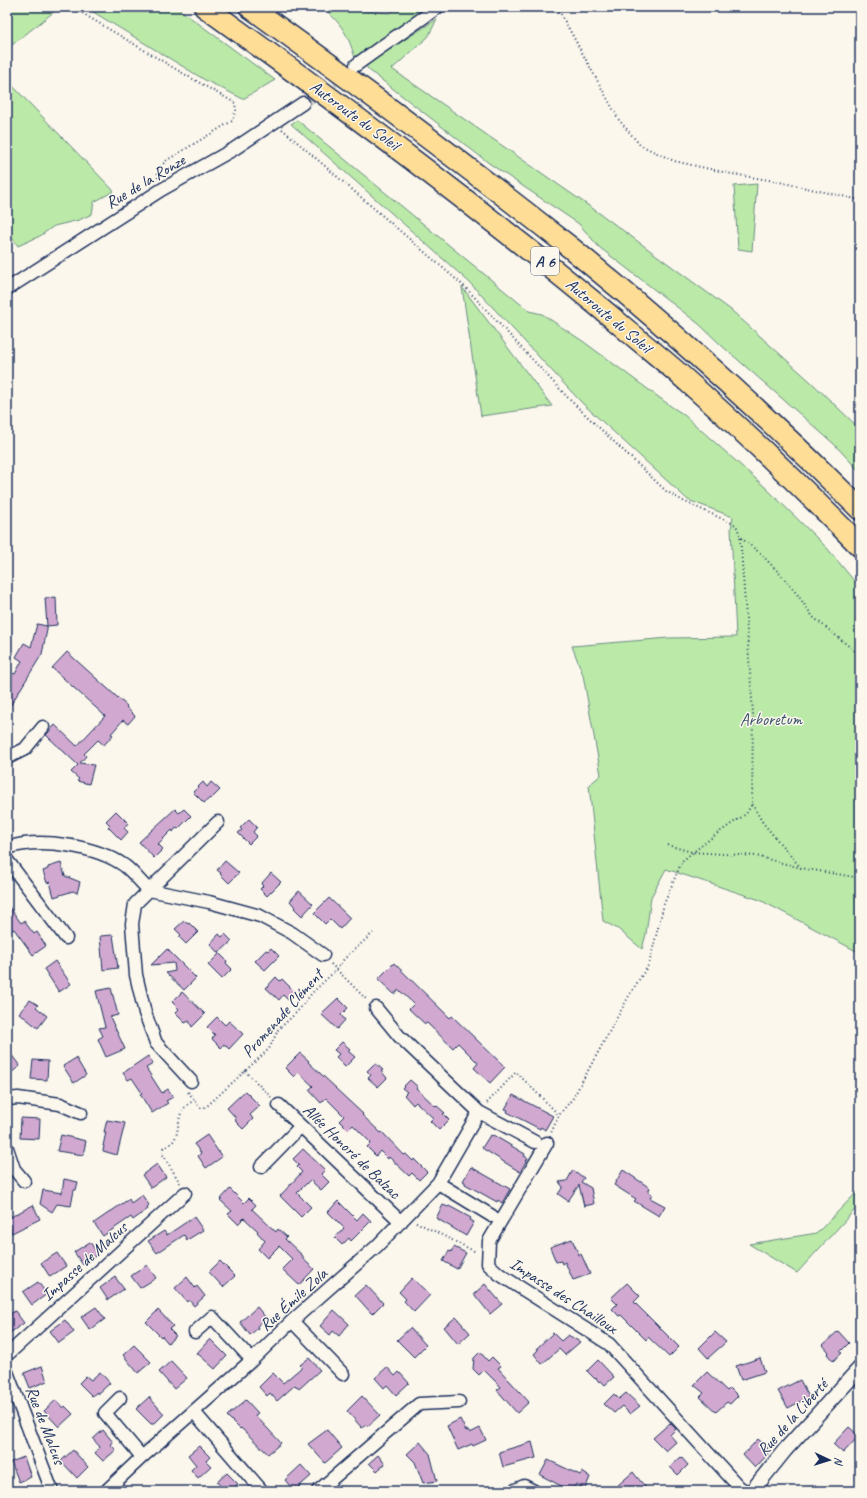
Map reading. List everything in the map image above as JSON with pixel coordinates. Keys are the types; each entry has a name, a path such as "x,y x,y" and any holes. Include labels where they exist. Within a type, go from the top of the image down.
{"highway":[{"name":"Autoroute du Soleil","path":"206,7 372,128 547,263 686,380 803,489 860,546"},
{"name":"Autoroute du Soleil","path":"250,7 382,102 572,249 763,414 860,509"}],"street":[{"path":"356,65 438,7"},
{"name":"Rue de la Ronze","path":"7,289 160,190 234,149 303,103"},
{"path":"7,758 25,749 43,727"},
{"path":"191,1081 156,1042 145,1013 138,982 132,924 135,904 218,822"},
{"path":"7,848 37,844 62,844 104,856 125,867 148,890 209,902 260,916 292,933 323,955"},
{"path":"7,860 66,938"},
{"path":"376,1008 399,1036 479,1112 541,1143"},
{"path":"7,1099 18,1098 60,1104 81,1114"},
{"name":"Allée Honoré de Balzac","path":"279,1105 403,1219"},
{"name":"Rue Émile Zola","path":"106,1491 142,1457 252,1360 292,1321 377,1246 438,1183 479,1112"},
{"path":"261,1167 302,1126"},
{"name":"Impasse des Chailloux","path":"541,1143 490,1241 488,1264 499,1274 609,1344 739,1487 745,1491"},
{"path":"7,1148 14,1169 24,1180"},
{"path":"438,1183 492,1216"},
{"name":"Impasse de Malcus","path":"7,1355 185,1193"},
{"path":"195,1332 212,1318 252,1360"},
{"path":"292,1321 343,1374"},
{"name":"Rue de la Liberté","path":"752,1491 785,1450 860,1368"},
{"name":"Rue de Malcus","path":"7,1372 52,1491"},
{"path":"120,1398 105,1414 142,1457"},
{"path":"318,1491 419,1404 459,1402"},
{"path":"194,1412 262,1491"},
{"path":"513,1491 524,1486 534,1491"}],"path":[{"path":"72,7 184,74 236,103 236,110 232,121 167,160 159,168 157,175 160,190"},
{"path":"557,7 619,120 640,145 674,161 860,200"},
{"path":"274,122 466,287 570,400 666,491 683,501 736,525 740,535 753,713 752,804 746,814 714,834 682,861 664,904 649,964 630,994 573,1098 559,1115 541,1143"},
{"path":"741,538 760,553 782,576 813,617 860,654"},
{"path":"752,804 763,823 801,868"},
{"path":"666,845 692,852 756,856 801,868 860,878"},
{"name":"Promenade Clément","path":"194,1100 201,1108 206,1107 269,1049 278,1030 298,1012 312,993 336,970 344,959 373,933"},
{"name":"Promenade Clément","path":"323,955 336,970 376,1008"},
{"name":"Promenade Clément","path":"245,1071 279,1105"},
{"path":"479,1112 516,1072 559,1115"},
{"path":"185,1193 162,1153 163,1148 175,1140 183,1110 194,1100 188,1092 191,1081"},
{"path":"403,1219 488,1258"}],"green space":[{"path":"7,7 60,7 7,49"},
{"path":"85,7 176,7 275,80 243,99 205,80"},
{"path":"322,7 352,7 364,11 389,13 401,7 430,7 355,58 350,42 343,30 334,18"},
{"path":"437,19 428,37 392,69 602,215 731,310 811,382 860,429 860,472 834,444 699,324 599,247 579,224 490,164 370,71 365,65"},
{"path":"7,80 114,191 94,202 92,214 79,220 54,226 40,236 18,246 7,231"},
{"name":"Arboretum","path":"297,120 529,311 542,314 584,342 683,414 765,487 827,548 860,588 860,953 760,900 666,869 651,897 646,934 642,949 618,929 603,921 589,785 601,775 583,675 572,646 669,638 736,637 731,528 733,517 688,500 582,403 469,282 291,124"},
{"path":"757,184 752,251 738,249 734,186"},
{"path":"462,287 552,406 481,416"},
{"path":"860,1189 860,1204 797,1273 749,1244 817,1233"}],"building":[{"path":"56,597 57,625 47,626 45,598"},
{"path":"37,624 47,626 42,654 7,711 7,686 11,673 15,674 22,661 16,657 24,643 31,647"},
{"path":"67,652 127,706 126,707 135,716 128,724 123,720 104,745 98,740 84,754 86,756 80,763 94,765 89,784 77,781 79,779 71,772 78,765 46,735 55,725 77,746 105,716 52,668"},
{"path":"203,782 207,787 211,782 220,790 211,799 210,798 204,803 193,792"},
{"path":"175,809 179,813 184,809 191,816 178,829 176,828 173,832 172,830 158,844 163,849 154,858 139,842"},
{"path":"116,811 128,823 124,828 128,832 121,840 108,827 110,825 106,821"},
{"path":"249,819 257,827 253,832 257,836 249,844 238,833 242,830 240,828"},
{"path":"225,861 239,873 229,883 217,870"},
{"path":"61,863 65,876 80,882 77,893 73,891 54,897 50,882 47,883 43,871 48,869 48,867"},
{"path":"271,873 281,882 267,896 260,889 263,886 261,884"},
{"path":"299,891 313,904 302,916 294,908 295,907 290,901"},
{"path":"329,898 350,918 340,929 330,919 325,924 314,913"},
{"path":"7,904 21,923 24,921 34,934 37,932 46,946 33,955 14,929 11,931 7,926"},
{"path":"184,921 188,924 189,923 198,932 186,944 179,937 181,935 175,929"},
{"path":"219,934 222,937 225,934 232,941 219,953 232,969 222,979 208,965 219,954 210,944"},
{"path":"113,935 118,968 103,970 100,936"},
{"path":"271,948 279,956 265,970 255,961 266,950 268,951"},
{"path":"167,949 196,978 184,990 166,973 175,971 174,963 151,965"},
{"path":"55,961 71,984 59,992 44,969"},
{"path":"394,963 450,1018 452,1016 505,1067 490,1083 474,1068 478,1063 458,1043 453,1048 427,1023 425,1024 409,1009 414,1004 399,990 394,994 378,979"},
{"path":"276,977 280,981 282,979 295,992 288,1000 283,995 279,1000 266,988"},
{"path":"111,988 118,1015 110,1017 125,1049 106,1057 98,1039 103,1036 99,1028 105,1027 96,991"},
{"path":"182,992 205,1014 192,1027 189,1021 185,1023 175,1013 179,1009 172,1002"},
{"path":"338,998 348,1008 341,1015 345,1020 337,1029 321,1014"},
{"path":"30,1000 38,1005 36,1007 47,1016 38,1028 19,1013"},
{"path":"217,1017 225,1025 229,1021 243,1034 229,1049 224,1044 221,1048 212,1039 215,1035 207,1027"},
{"path":"342,1042 350,1049 348,1051 355,1057 345,1067 336,1057 339,1054 334,1050"},
{"path":"7,1049 20,1066 7,1076"},
{"path":"300,1053 404,1155 406,1154 413,1161 414,1159 427,1172 419,1180 412,1173 409,1176 389,1157 388,1159 380,1151 376,1156 367,1147 371,1143 353,1125 348,1130 339,1121 344,1116 326,1098 321,1103 309,1090 313,1086 298,1072 294,1077 285,1068"},
{"path":"148,1056 153,1064 146,1068 162,1093 168,1089 173,1097 166,1101 168,1103 152,1113 140,1094 142,1093 132,1078 128,1080 123,1073"},
{"path":"76,1058 86,1075 74,1083 63,1066"},
{"path":"33,1060 48,1061 47,1080 31,1079"},
{"path":"375,1063 383,1070 381,1071 387,1078 378,1087 368,1078 371,1075 367,1071"},
{"path":"410,1080 418,1087 416,1088 435,1106 436,1105 445,1113 443,1114 449,1120 439,1130 430,1121 433,1118 416,1102 413,1105 404,1095 407,1092 402,1088"},
{"path":"245,1091 260,1106 250,1115 253,1119 243,1129 236,1122 235,1117 227,1108"},
{"path":"513,1095 553,1116 545,1130 541,1127 540,1129 507,1112 508,1110 505,1109"},
{"path":"21,1118 40,1119 39,1139 20,1138"},
{"path":"107,1120 125,1123 117,1155 103,1151 106,1132 104,1132"},
{"path":"61,1135 86,1141 83,1155 57,1151"},
{"path":"207,1135 222,1157 206,1168 198,1156 201,1153 194,1144"},
{"path":"490,1135 493,1135 525,1154 524,1156 528,1158 520,1172 482,1148"},
{"path":"303,1149 325,1170 321,1174 329,1182 321,1190 310,1180 297,1193 311,1207 301,1217 280,1196 302,1172 297,1167 299,1165 293,1159"},
{"path":"157,1164 166,1177 151,1188 142,1175"},
{"path":"471,1167 510,1189 502,1203 498,1200 497,1202 465,1184 463,1181"},
{"path":"573,1170 584,1178 581,1182 591,1188 594,1204 584,1206 579,1185 568,1201 558,1194 563,1187 559,1182 567,1181"},
{"path":"623,1170 650,1188 648,1192 652,1194 650,1198 665,1206 659,1216 634,1201 636,1199 614,1185"},
{"path":"64,1179 78,1182 76,1190 74,1190 71,1206 57,1204 52,1212 40,1204 43,1190 62,1193"},
{"path":"230,1189 244,1203 249,1198 256,1205 252,1209 276,1232 278,1229 287,1237 285,1239 314,1269 299,1285 282,1269 292,1259 279,1246 267,1258 258,1249 265,1241 257,1232 258,1231 244,1218 238,1224 228,1214 232,1211 220,1200"},
{"path":"142,1195 149,1205 147,1207 148,1209 133,1220 131,1217 103,1236 94,1223 129,1199 131,1203"},
{"path":"338,1201 357,1220 363,1213 371,1221 351,1241 349,1238 342,1245 335,1238 344,1228 328,1212"},
{"path":"33,1205 40,1219 12,1233 7,1224 7,1219"},
{"path":"443,1205 449,1206 471,1218 470,1220 474,1222 466,1236 436,1218"},
{"path":"194,1217 203,1230 187,1240 184,1235 157,1253 148,1241 164,1231 167,1235"},
{"path":"572,1239 590,1274 573,1280 565,1262 562,1264 561,1261 556,1262 550,1247"},
{"path":"90,1242 98,1254 83,1265 74,1252"},
{"path":"454,1247 466,1253 457,1269 443,1261 449,1251 451,1252"},
{"path":"57,1253 66,1266 50,1277 41,1263"},
{"path":"220,1261 235,1276 223,1287 209,1272"},
{"path":"147,1265 156,1278 140,1288 131,1276"},
{"path":"115,1277 124,1289 108,1300 100,1288"},
{"path":"187,1277 195,1288 197,1286 205,1296 194,1306 189,1300 187,1302 175,1288"},
{"path":"412,1278 430,1295 414,1312 404,1301 406,1299 399,1292"},
{"path":"38,1282 47,1294 32,1305 23,1292"},
{"path":"627,1283 640,1296 634,1302 679,1347 669,1357 648,1337 646,1340 621,1315 619,1316 612,1309 617,1304 611,1298"},
{"path":"485,1284 502,1304 490,1314 474,1294"},
{"path":"366,1285 383,1303 372,1314 355,1295"},
{"path":"96,1307 105,1319 90,1330 81,1317"},
{"path":"257,1307 266,1318 250,1335 240,1322"},
{"path":"158,1310 173,1326 169,1329 176,1336 168,1343 146,1322"},
{"path":"334,1310 349,1324 339,1336 333,1331 330,1335 320,1326"},
{"path":"15,1311 24,1323 7,1335 7,1316"},
{"path":"456,1317 470,1333 458,1344 444,1327"},
{"path":"65,1320 74,1332 59,1343 50,1331"},
{"path":"410,1328 426,1345 414,1357 397,1340"},
{"path":"838,1331 849,1343 840,1352 842,1353 833,1361 827,1354 829,1352 823,1345"},
{"path":"715,1332 726,1342 708,1358 699,1348"},
{"path":"553,1333 561,1341 568,1335 580,1342 565,1355 559,1349 542,1364 534,1354 538,1350 537,1348"},
{"path":"210,1339 227,1356 215,1369 197,1353"},
{"path":"134,1345 151,1362 138,1373 123,1355"},
{"path":"480,1352 488,1361 492,1357 501,1366 498,1368 529,1402 517,1413 497,1390 501,1387 484,1370 479,1375 473,1369 474,1358"},
{"path":"309,1358 320,1370 299,1389 295,1385 277,1401 270,1393 267,1396 259,1387 273,1373 283,1383 302,1367 300,1365"},
{"path":"760,1358 765,1372 741,1380 736,1366"},
{"path":"598,1360 614,1377 605,1385 601,1381 599,1382 596,1378 595,1379 587,1371"},
{"path":"171,1361 187,1378 174,1389 159,1372"},
{"path":"42,1366 47,1381 30,1388 24,1373"},
{"path":"387,1367 395,1376 399,1372 409,1383 396,1395 387,1385 384,1388 375,1378"},
{"path":"100,1372 110,1383 98,1394 97,1392 92,1396 79,1383 86,1376 91,1380"},
{"path":"707,1372 727,1391 730,1388 738,1396 730,1404 727,1402 716,1412 700,1397 704,1393 694,1385"},
{"path":"800,1380 809,1397 788,1408 778,1391"},
{"path":"626,1393 640,1406 630,1414 622,1406 614,1413 604,1404 614,1394 619,1399"},
{"path":"362,1396 380,1415 368,1426 366,1425 362,1428 347,1411"},
{"path":"149,1397 164,1414 154,1424 151,1424 136,1409"},
{"path":"56,1400 63,1408 65,1406 73,1414 59,1427 44,1411"},
{"path":"246,1400 258,1413 255,1415 281,1443 268,1454 227,1416"},
{"path":"460,1419 466,1431 468,1430 470,1433 480,1428 486,1440 473,1446 472,1444 458,1450 447,1426"},
{"path":"670,1423 676,1429 670,1435 676,1442 666,1451 653,1438"},
{"path":"849,1427 859,1436 843,1453 833,1444"},
{"path":"103,1430 113,1442 111,1445 116,1450 103,1461 95,1453 100,1447 93,1439"},
{"path":"327,1430 342,1448 325,1463 308,1444"},
{"path":"758,1439 768,1448 765,1451 768,1454 755,1468 743,1455"},
{"path":"420,1442 430,1454 437,1481 423,1483 415,1462 407,1454"},
{"path":"532,1442 536,1458 503,1467 499,1452"},
{"path":"199,1446 210,1457 206,1461 211,1466 198,1478 191,1470 196,1465 188,1455"},
{"path":"73,1450 88,1467 77,1478 61,1461"},
{"path":"378,1455 385,1464 377,1471 369,1463"},
{"path":"24,1457 31,1477 19,1482 11,1462"},
{"path":"681,1457 688,1465 678,1475 670,1467"},
{"path":"548,1460 580,1475 582,1472 590,1477 585,1489 576,1484 571,1491 540,1475"},
{"path":"301,1465 311,1476 294,1491 285,1480"},
{"path":"633,1472 649,1491 621,1491 617,1486"},
{"path":"227,1473 238,1484 235,1486 240,1491 225,1491 217,1482"}],"tunnel":[{"path":"303,103 347,72"}]}
